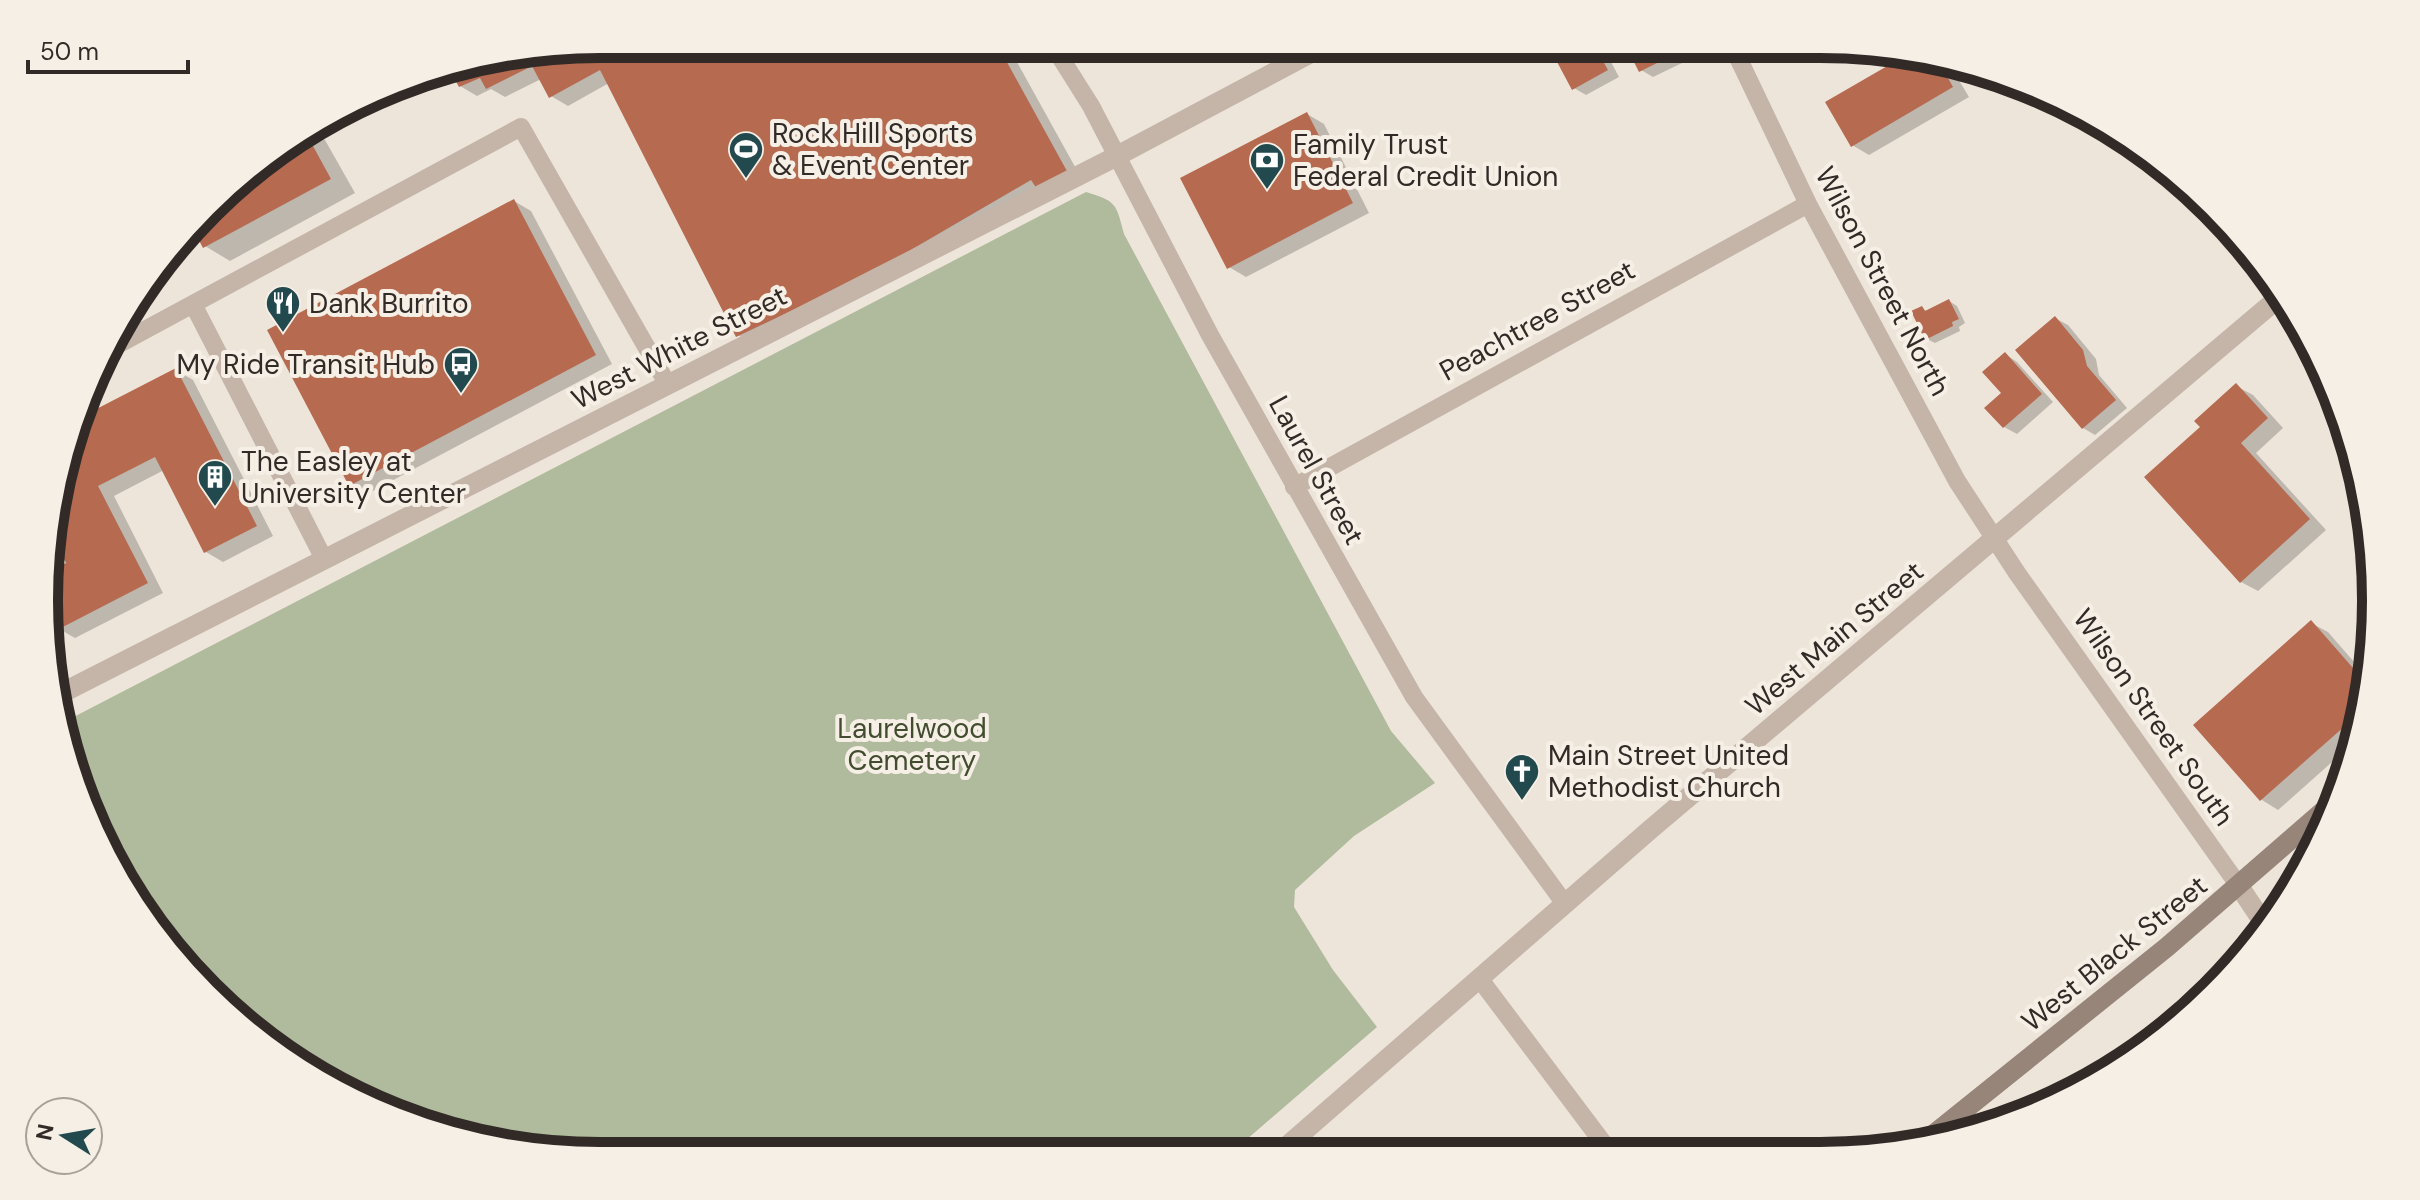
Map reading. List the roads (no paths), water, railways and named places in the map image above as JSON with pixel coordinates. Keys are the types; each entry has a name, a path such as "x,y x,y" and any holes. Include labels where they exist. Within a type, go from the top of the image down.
{"main road":[{"name":"West Black Street","path":"1941,1128 2167,947 2316,818"}],"street":[{"name":"Laurel Street","path":"1061,58 1091,106 1210,335 1294,487 1414,697 1565,904"},
{"name":"West White Street","path":"66,691 1117,156 1302,58"},
{"name":"Wilson Street North","path":"1738,58 1808,204 1957,481 1994,538"},
{"path":"124,341 521,127 668,385"},
{"name":"Peachtree Street","path":"1294,487 1808,204"},
{"name":"West Main Street","path":"1292,1142 1565,904 2273,303"},
{"path":"193,304 324,559"},
{"name":"Wilson Street South","path":"1994,538 2260,917"},
{"path":"1479,978 1602,1142"}],"place":[{"name":"Rock Hill Sports & Event Center","path":"746,180"},
{"name":"Family Trust Federal Credit Union","path":"1267,191"},
{"name":"Dank Burrito","path":"283,334"},
{"name":"My Ride Transit Hub","path":"461,395"},
{"name":"The Easley at University Center","path":"215,508"},
{"name":"Main Street United Methodist Church","path":"1522,802"}],"park label":[{"name":"Laurelwood Cemetery","path":"912,744"}]}
